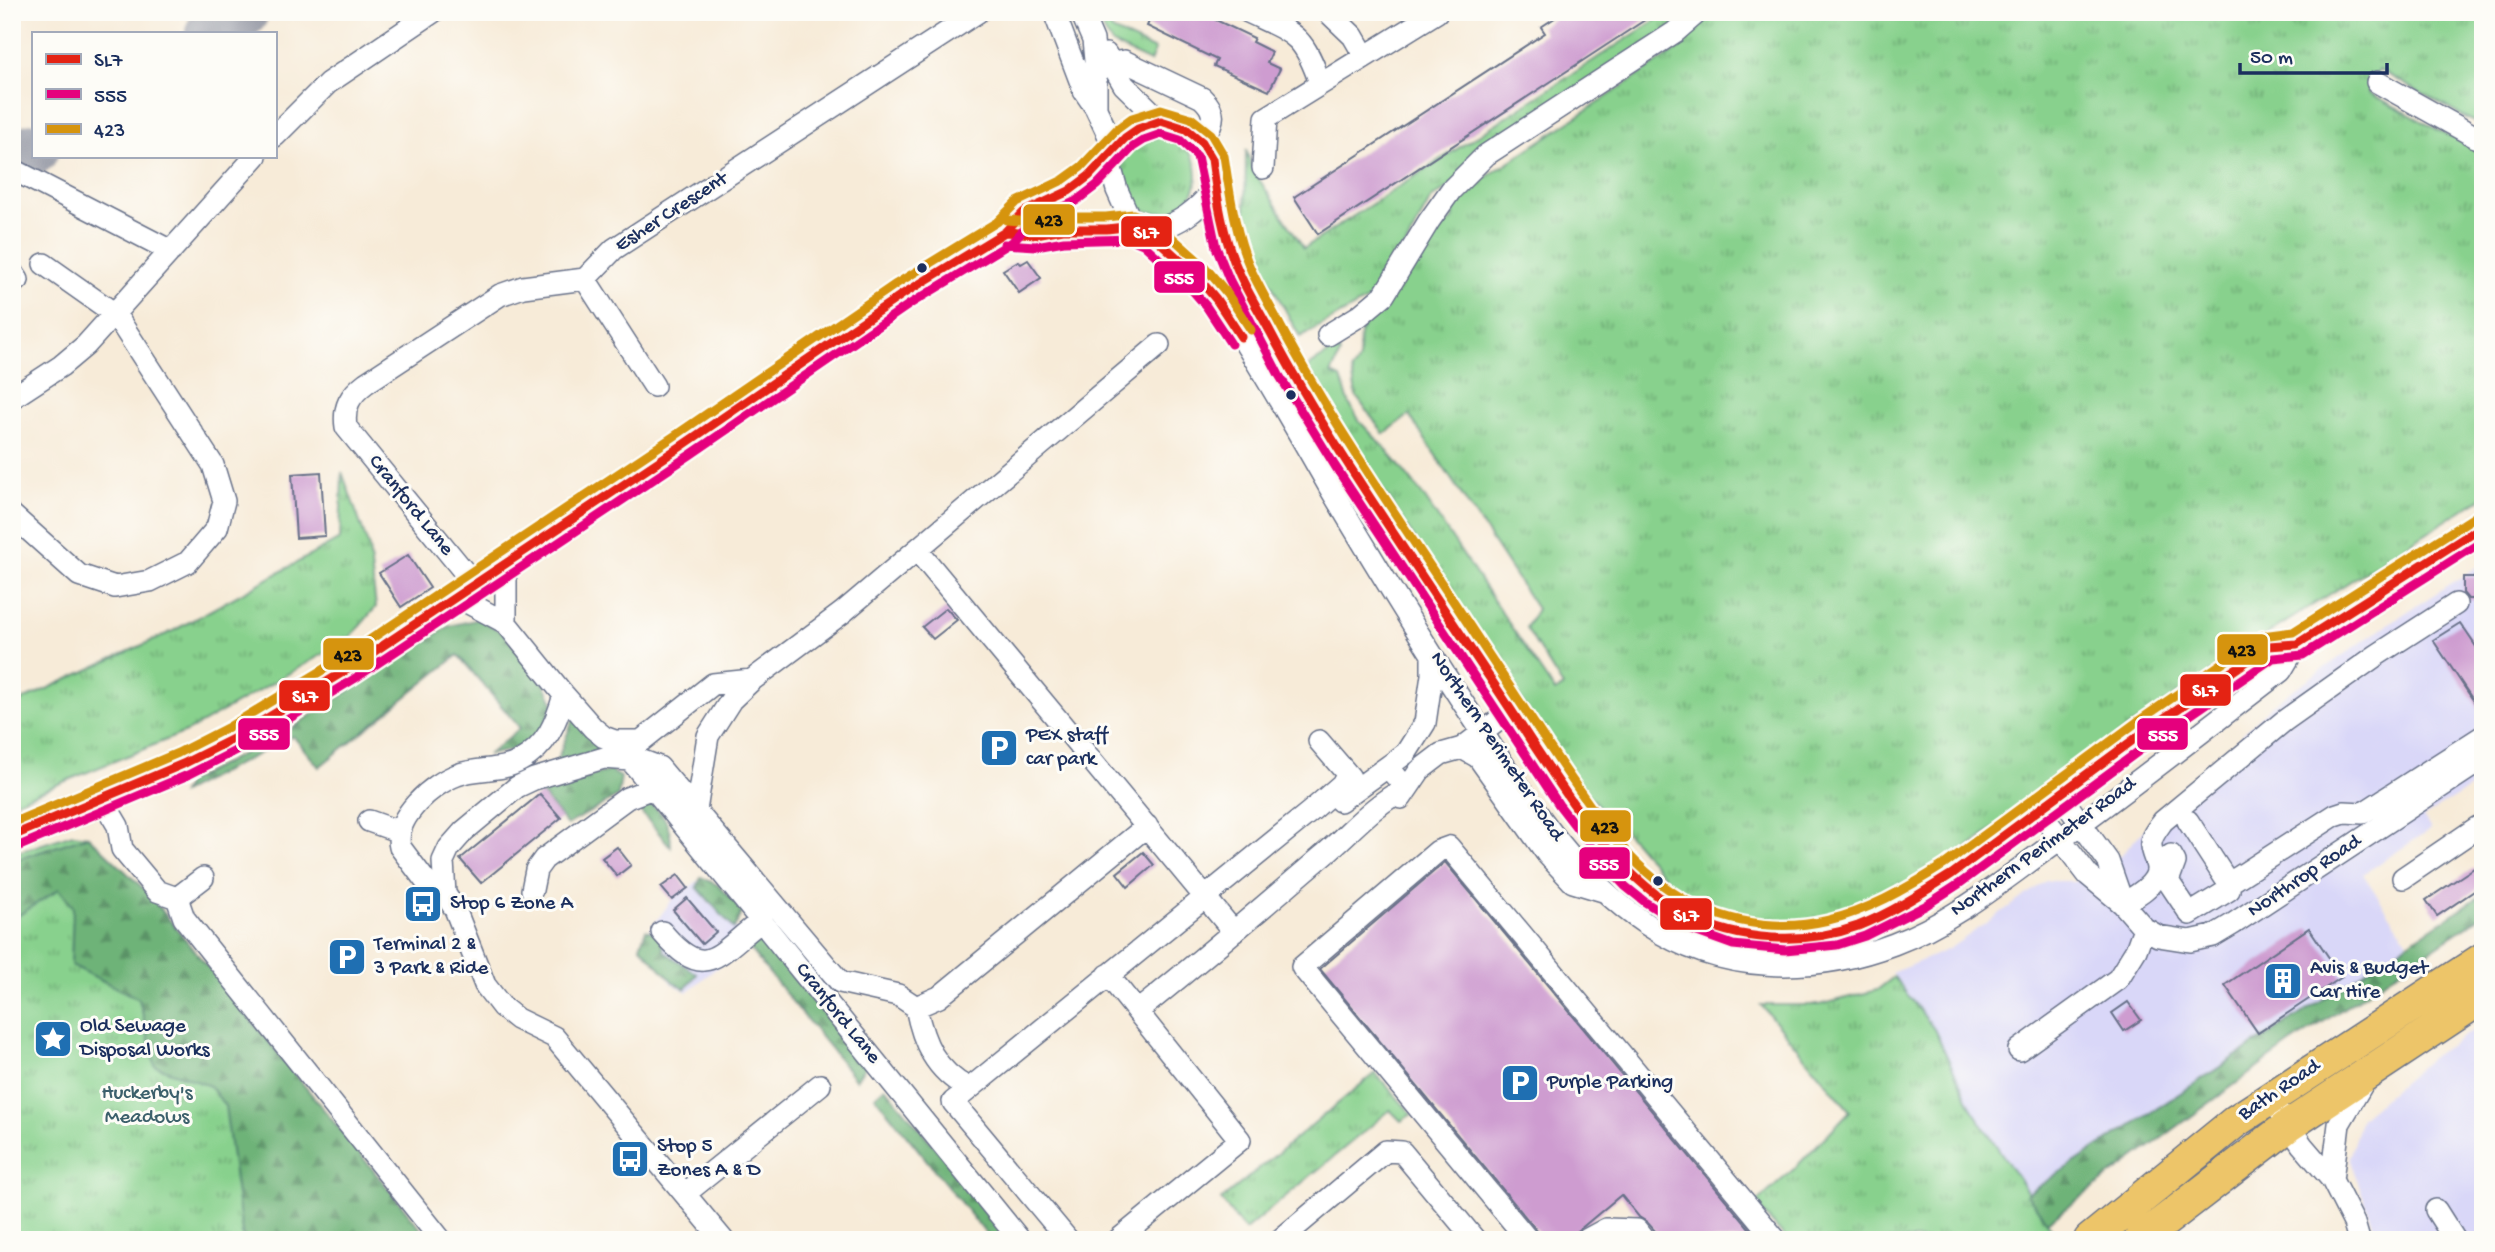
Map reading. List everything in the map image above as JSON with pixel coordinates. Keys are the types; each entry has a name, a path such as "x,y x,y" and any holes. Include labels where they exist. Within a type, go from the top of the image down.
{"highway":[{"name":"Bath Road","path":"2090,1240 2235,1121 2483,959"},
{"name":"Bath Road","path":"2140,1240 2295,1136 2370,1070 2483,997"}],"street":[{"path":"276,134 328,83 433,12"},
{"name":"Esher Crescent","path":"585,279 614,249 978,12"},
{"path":"1054,12 1084,91 1096,108 1112,154 1116,190 1142,230"},
{"path":"1005,232 1036,234 1063,229 1142,230 1173,225 1190,215 1216,188 1212,159 1202,142 1185,129 1161,121 1104,67 1080,12"},
{"path":"1248,12 1286,31 1304,45 1320,83"},
{"path":"1328,12 1353,36 1364,55"},
{"path":"1262,168 1266,118 1437,12"},
{"path":"1328,335 1359,316 1384,295 1451,190 1486,155 1675,32 1698,12"},
{"path":"1104,67 1124,61 1202,98 1212,106 1214,113 1202,142"},
{"path":"1096,108 1104,67"},
{"path":"2377,82 2483,141"},
{"path":"12,836 102,799 233,739 348,669 903,294 1005,232 1024,212 1069,191 1138,129 1161,121"},
{"path":"12,398 61,366 86,345 254,158"},
{"path":"12,169 171,251"},
{"name":"Northern Perimeter Road","path":"1216,188 1228,244 1240,275 1290,369 1345,458 1569,798 1634,878 1691,917 1735,933 1797,938 1835,933 1860,925 1919,895 2039,811 2144,732 2269,646 2297,644"},
{"name":"Northern Perimeter Road","path":"1142,230 1195,274 1227,316 1432,655 1548,828 1605,891 1646,924 1699,951 1755,964 1813,964 1853,957 1922,932 1970,904 2082,823 2281,671 2297,644 2483,526"},
{"path":"12,515 79,576 115,587 150,581 188,562 217,528 224,501 213,465 115,314 44,264"},
{"path":"585,279 654,386"},
{"name":"Cranford Lane","path":"475,585 346,427 345,409 358,389 508,291 585,279"},
{"path":"696,810 708,736 744,681 842,613 1159,345"},
{"path":"917,550 1234,932"},
{"path":"506,564 506,623"},
{"path":"457,597 506,623 593,728 604,737 636,750 643,761 659,767 840,982 898,995 916,1007 921,1032 935,1060 950,1078 968,1088"},
{"path":"2123,904 2156,878 2158,869 2151,846 2163,821 2284,721 2376,655 2456,604"},
{"path":"1311,811 1328,811 1406,753 1425,723 1432,655"},
{"path":"723,1240 554,1037 516,1019 485,985 458,964 466,941 445,894 443,862 449,848 464,831 517,787 534,779 636,750 713,684 744,681"},
{"path":"445,894 427,883 400,847 403,820 419,801 454,776 470,771 510,766 532,753 551,732 564,695"},
{"path":"1136,1010 1234,932 1339,842 1380,819 1398,804 1420,770 1441,754 1462,748 1512,710"},
{"path":"2229,881 2335,815 2344,812 2363,813 2483,736"},
{"path":"1068,1240 953,1102 1350,777 1319,741"},
{"path":"1462,748 1478,757 1547,854 1573,882 1605,891"},
{"name":"Cranford Lane","path":"636,750 653,788 1020,1240"},
{"name":"Northrop Road","path":"2039,811 2088,875 2123,904 2144,928 2170,940 2190,941 2213,936 2483,759"},
{"path":"1390,765 1393,773 1406,788"},
{"path":"532,890 536,870 544,859 627,797 653,788"},
{"name":"Northrop Road","path":"2060,795 2108,861 2123,904"},
{"path":"102,799 118,826 122,849 157,891 177,898"},
{"path":"369,821 400,832"},
{"path":"2171,855 2175,862 2168,881 2190,914 2229,890 2229,881 2188,821"},
{"path":"916,1007 939,996 1147,827"},
{"path":"2403,878 2478,827 2483,833"},
{"path":"1528,1240 1302,967 1438,851 1449,847 1776,1240"},
{"path":"177,898 203,878"},
{"path":"177,898 184,918 441,1240"},
{"path":"662,932 679,952 693,960 704,961 715,958 760,922"},
{"path":"2019,1050 2118,979 2136,950 2144,928"},
{"path":"1108,975 1240,1140 1118,1240"},
{"path":"2332,1180 2339,1124 2370,1070"},
{"path":"686,1193 820,1085"},
{"path":"2271,1099 2295,1136 2332,1180 2354,1223 2359,1240"},
{"path":"1280,1240 1386,1151 1402,1152 1475,1240"},
{"path":"2436,1210 2455,1240"},
{"path":"1586,1240 1606,1229 1637,1230 1645,1240"}],"shaded area":[{"path":"2483,563 2483,780 2423,817 2431,829 2363,874 2408,942 2027,1194 1972,1109 1934,1029 1892,973 1949,949 2046,881 2082,881 2121,855 2151,822 2226,759 2244,732 2274,703 2388,624"},
{"path":"699,880 747,943 687,992 671,983 643,939 672,900"},
{"path":"2483,1024 2483,1240 2379,1240 2349,1158 2361,1118 2433,1056"}],"green space":[{"path":"1668,12 1697,12 1669,42 1431,199 1380,293 1300,337 1251,247 1245,212 1246,150 1253,170 1304,248"},
{"path":"1713,12 2483,12 2483,127 2379,70 2368,92 2483,154 2483,497 2275,629 2121,733 1971,846 1880,901 1827,920 1777,924 1752,921 1729,915 1678,893 1634,841 1574,781 1306,374 1310,365 1328,354 1324,346 1334,340 1340,354 1331,374 1341,378 1350,405 1361,423 1422,494 1555,692 1563,687 1526,628 1537,609 1409,415 1384,434 1356,396 1352,370 1358,362 1359,340 1363,328 1390,284 1425,236 1453,220 1454,214 1450,212 1470,188 1677,50"},
{"path":"1103,13 1112,30 1155,50 1150,62 1112,44 1096,17"},
{"path":"1159,137 1174,140 1186,148 1194,160 1197,175 1194,190 1186,202 1174,210 1159,213 1144,210 1132,202 1124,190 1121,175 1124,160 1132,148 1144,140"},
{"path":"342,472 369,548 376,607 349,639 188,731 12,803 12,705 173,631 340,539"},
{"path":"479,619 503,633 545,685 554,704 538,736 515,749 488,755 520,728 458,655 319,767 293,736 182,793 188,782 290,729 449,626"},
{"path":"574,717 604,749 556,763"},
{"path":"610,771 621,777 618,796 567,825 537,788"},
{"path":"637,801 653,806 663,816 667,823 671,847 634,804"},
{"name":"Huckerby's Meadows","path":"73,834 88,836 430,1240 12,1240 12,854"},
{"path":"88,836 146,891 430,1240 243,1240 225,1106 210,1086 155,1066 139,999 71,965 73,907 59,889 16,917 12,911 12,861"},
{"path":"701,877 718,885 743,911 734,929 697,887"},
{"path":"2483,894 2483,915 2290,1044 2047,1222 2027,1194"},
{"path":"646,930 658,933 665,952 697,974 685,989 673,982 640,946"},
{"path":"750,941 764,942 866,1065 856,1080 747,946"},
{"path":"1894,977 1934,1029 1972,1109 2051,1228 2036,1240 1787,1240 1755,1204 1795,1168 1850,1111 1761,1005 1819,1005 1877,990"},
{"path":"1375,1073 1412,1114 1401,1121 1390,1110 1245,1230 1221,1200"},
{"path":"885,1087 1012,1240 991,1240 875,1096"}],"building":[{"path":"1153,12 1199,12 1254,38 1252,42 1272,52 1267,63 1280,69 1269,91 1214,66 1217,60 1147,26"},
{"path":"1564,12 1657,12 1318,234 1294,197 1545,33 1541,27"},
{"path":"1028,260 1041,278 1019,293 1003,270 1018,261 1021,264"},
{"path":"321,472 325,536 296,538 292,474"},
{"path":"408,555 430,588 401,607 379,573"},
{"path":"2463,577 2483,577 2483,599 2468,599 2463,593"},
{"path":"946,608 957,620 933,639 922,627"},
{"path":"2460,623 2483,657 2477,663 2483,672 2483,715 2433,640"},
{"path":"540,794 561,818 481,883 460,859"},
{"path":"617,847 631,865 617,876 602,858"},
{"path":"1143,852 1154,865 1128,887 1117,873"},
{"name":"Purple Parking","path":"1445,862 1759,1240 1658,1240 1656,1232 1621,1195 1567,1240 1541,1240 1538,1232 1320,969"},
{"path":"2483,862 2483,885 2437,916 2426,900"},
{"path":"678,875 688,888 672,900 661,887"},
{"path":"687,898 716,932 702,944 673,910"},
{"name":"Avis & Budget Car Hire","path":"2309,928 2342,977 2258,1033 2225,985"},
{"path":"2128,1002 2141,1020 2124,1031 2112,1013"}],"taxiway":[{"path":"213,32 243,12"},
{"path":"12,163 32,150"}],"transit line":[{"name":"423","path":"12,823 178,753 227,728 341,659 896,284 997,222 1017,202 1063,180 1081,167 1117,129 1132,118 1161,109 1191,118 1211,134 1224,156 1234,214 1245,256 1302,365 1370,475 1587,802 1629,855 1670,891 1699,907 1734,919 1766,925 1797,925 1857,911 1886,898 1945,864 2137,722 2262,636 2293,632 2476,516"},
{"name":"SL7","path":"12,836 183,764 233,739 348,669 903,294 1005,232 1024,212 1069,191 1089,176 1125,138 1138,129 1161,121 1186,129 1202,142 1212,159 1221,218 1234,261 1247,290 1311,405 1564,791 1600,839 1641,882 1664,900 1708,925 1750,936 1795,938 1838,932 1894,909 1952,874 2144,732 2269,646 2297,644 2483,526"},
{"name":"555","path":"17,847 188,775 239,749 354,679 690,455 910,304 1012,242 1031,222 1076,201 1097,185 1133,147 1161,134 1180,140 1197,156 1216,247 1229,279 1279,375 1335,466 1559,805 1625,886 1686,928 1733,945 1785,950 1837,945 1865,936 1925,906 1959,884 2151,742 2273,658 2303,655 2483,541"},
{"name":"423","path":"1006,220 1035,222 1062,217 1133,214 1155,222 1204,266 1226,292 1251,330"},
{"name":"SL7","path":"1005,232 1036,234 1063,229 1133,226 1150,233 1195,274 1216,299 1241,337"},
{"name":"555","path":"1004,244 1036,246 1064,241 1131,239 1143,244 1186,283 1206,306 1231,344"}],"place":[{"name":"PEX staff car park","path":"999,748"},
{"name":"Stop 6 Zone A","path":"423,904"},
{"name":"Terminal 2 & 3 Park & Ride","path":"347,957"},
{"name":"Avis & Budget Car Hire","path":"2283,981"},
{"name":"Old Sewage Disposal Works","path":"53,1039"},
{"name":"Purple Parking","path":"1520,1083"},
{"name":"Stop 5 Zones A & D","path":"630,1159"}]}
